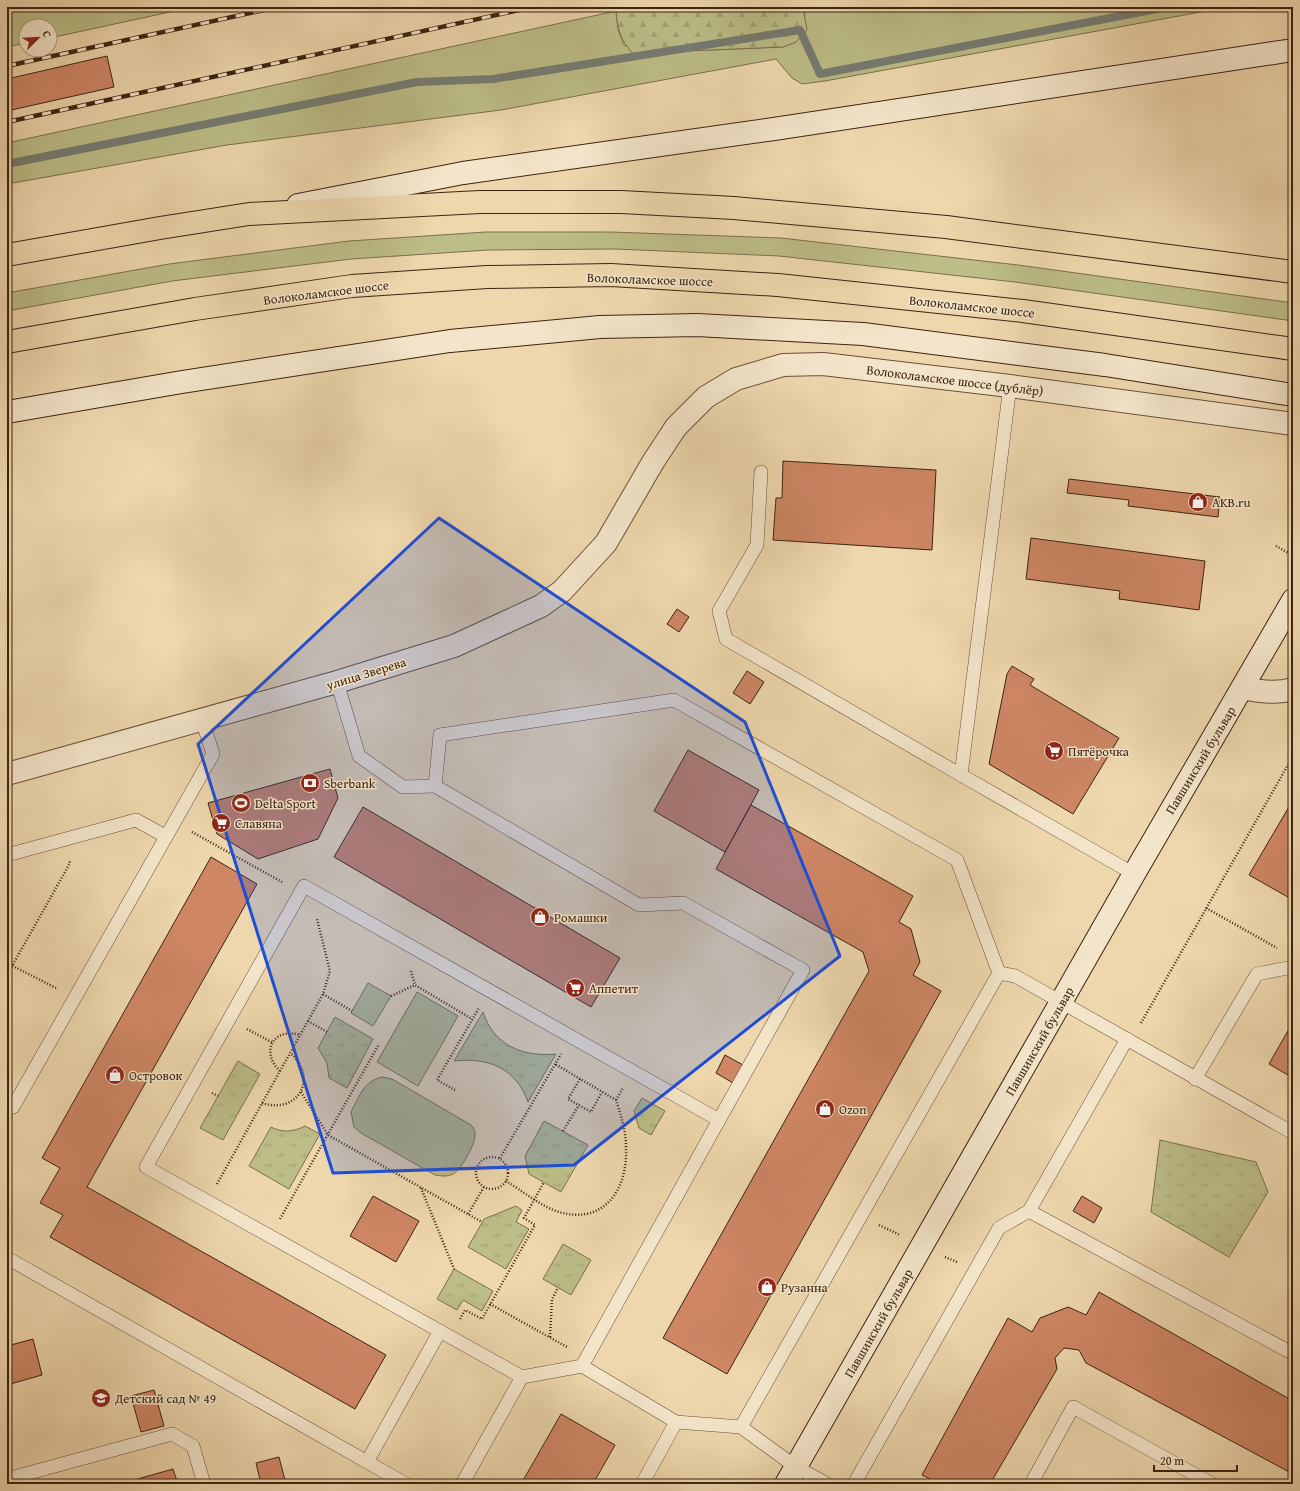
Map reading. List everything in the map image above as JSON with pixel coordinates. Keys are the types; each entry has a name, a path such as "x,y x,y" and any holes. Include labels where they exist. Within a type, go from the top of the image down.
{"main road":[{"path":"7,255 249,214 480,202 622,202 734,208 946,227 1293,272"},
{"name":"Волоколамское шоссе","path":"7,342 195,309 352,286 487,277 611,275 778,285 1023,311 1293,349"}],"street":[{"path":"249,214 462,173 774,129 1293,50"},
{"path":"7,412 213,377 450,341 600,327 697,325 863,334 1105,364 1293,395"},
{"name":"Волоколамское шоссе (дублёр)","path":"653,462 676,427 706,397 736,379 782,365 823,364 1010,386 1293,424"},
{"path":"1266,420 1293,433"},
{"name":"улица Зверева","path":"7,774 337,682 454,646 541,606 562,592 606,542 653,462"},
{"name":"Павшинский бульвар","path":"791,1475 1134,874 1293,600"},
{"path":"1243,688 1261,692 1283,692 1293,689"}],"lane":[{"path":"961,775 1010,386"},
{"path":"761,472 757,546 719,611 726,639 1134,874"},
{"path":"337,682 359,756 403,787 435,786 639,905 683,903 803,970 585,1362"},
{"path":"435,786 440,735 674,700 957,860 999,972"},
{"path":"7,1109 12,1107 212,754 202,720"},
{"path":"7,855 136,820 165,836"},
{"path":"719,1120 304,886 146,1168 522,1377 585,1362 676,1422 741,1427 791,1475 827,1484"},
{"path":"1195,1079 1257,974 1293,968"},
{"path":"999,972 1014,976 1293,1133"},
{"path":"741,1427 999,972"},
{"path":"854,1484 999,1228 1029,1210 1129,1040"},
{"path":"1029,1210 1288,1351 1293,1350"},
{"path":"7,1260 9,1259 406,1484"},
{"path":"367,1462 445,1334"},
{"path":"462,1484 522,1377"},
{"path":"1031,1484 1073,1407 1212,1484"},
{"path":"642,1484 676,1422"},
{"path":"7,1479 172,1434 193,1446 204,1484"}],"path":[{"path":"1276,546 1292,555"},
{"path":"1129,1040 1293,756"},
{"path":"7,975 70,863 63,840"},
{"path":"1206,908 1280,950"},
{"path":"404,942 415,986 472,1019"},
{"path":"7,963 74,997"},
{"path":"391,996 415,986"},
{"path":"455,1090 437,1080 489,990"},
{"path":"323,994 352,1011"},
{"path":"229,1019 273,1043"},
{"path":"308,1021 327,1032"},
{"path":"280,1071 273,1064 270,1056 275,1039 282,1034 291,1032 300,1035"},
{"path":"500,1158 571,1036"},
{"path":"270,1237 379,1044"},
{"path":"262,1103 273,1106 284,1105 294,1100 301,1092 304,1082 303,1070 298,1060 290,1053"},
{"path":"506,1181 558,1212 573,1214 590,1214 602,1209 613,1197 619,1186 625,1169 626,1148 623,1121 616,1100 555,1064"},
{"path":"580,1079 568,1099 590,1112 602,1092"},
{"path":"301,1092 328,1135 482,1222"},
{"path":"563,1131 579,1105"},
{"path":"492,1156 500,1158 506,1164 508,1173 506,1181 500,1187 492,1189 484,1187 478,1180 476,1172 478,1164 484,1158 492,1156"},
{"path":"445,1334 465,1310 482,1319 535,1225 524,1218 544,1182"},
{"path":"468,1214 484,1187"},
{"path":"420,1188 454,1269"},
{"path":"861,1216 904,1236"},
{"path":"550,1337 552,1299 558,1288"},
{"path":"490,1304 550,1337 585,1362"}],"highlighted area":[{"path":"439,518 745,722 840,956 574,1165 333,1173 198,744"}],"green space":[{"path":"7,7 193,7 58,36 58,18 18,18 18,45 7,47"},
{"path":"634,7 803,7 807,30 796,42 783,47 685,51 636,57 621,36 616,11"},
{"path":"803,7 1228,7 825,81 802,84 792,78 776,59 501,110 227,145 7,184 7,143 616,11 618,30 624,45 652,55 685,51 783,47 796,42 805,15"},
{"path":"486,232 611,232 781,238 1018,265 1293,303 1293,321 1015,282 779,256 615,249 488,250 351,259 172,281 7,311 7,293 169,264 349,241"},
{"path":"368,983 391,996 373,1026 351,1013"},
{"path":"417,992 458,1016 418,1086 377,1062"},
{"path":"483,1012 494,1033 511,1047 532,1053 556,1054 528,1102 523,1090 516,1081 499,1067 478,1061 454,1061"},
{"path":"335,1017 373,1039 347,1088 329,1078 327,1063 318,1048"},
{"path":"238,1061 260,1074 223,1140 200,1128"},
{"path":"383,1077 392,1079 471,1125 474,1130 475,1138 471,1150 456,1172 446,1176 435,1175 361,1133 354,1127 351,1112 360,1095 367,1085 376,1079"},
{"path":"642,1098 665,1111 651,1135 639,1128 634,1111"},
{"path":"544,1121 588,1145 561,1192 529,1174 525,1156"},
{"path":"305,1126 320,1134 289,1189 249,1166 271,1127 288,1131 296,1130"},
{"path":"1160,1140 1256,1162 1268,1192 1229,1257 1151,1212"},
{"path":"516,1206 522,1210 516,1222 529,1229 506,1269 468,1247 484,1219"},
{"path":"563,1244 591,1260 571,1295 543,1279"},
{"path":"454,1269 493,1291 482,1311 463,1300 457,1310 437,1299"}],"building":[{"path":"107,56 114,87 7,111 7,79"},
{"path":"783,461 936,470 932,550 773,540 776,498 782,498"},
{"path":"1069,479 1220,497 1218,517 1128,506 1129,500 1067,493"},
{"path":"1031,538 1205,561 1199,610 1119,599 1120,591 1026,579"},
{"path":"677,609 689,617 679,632 667,624"},
{"path":"1012,666 1034,679 1030,685 1119,738 1073,814 989,764 1007,674"},
{"path":"747,671 764,682 750,704 733,693"},
{"path":"688,750 759,790 725,852 654,811"},
{"path":"330,769 338,798 318,839 258,859 217,834 208,803"},
{"path":"1293,800 1293,900 1249,875"},
{"path":"751,805 913,896 899,922 911,929 920,962 913,975 941,991 727,1374 663,1338 869,971 863,952 716,869"},
{"path":"363,807 620,958 591,1007 334,857"},
{"path":"211,857 257,884 87,1187 386,1355 355,1409 50,1237 63,1215 40,1203 60,1168 42,1158"},
{"path":"1293,1022 1293,1078 1269,1064"},
{"path":"725,1055 743,1065 733,1083 716,1073"},
{"path":"373,1196 419,1221 396,1262 350,1236"},
{"path":"1082,1196 1102,1208 1094,1223 1073,1211"},
{"path":"1099,1292 1293,1401 1293,1474 1086,1363 1079,1350 1064,1348 1055,1358 1057,1369 990,1484 940,1484 922,1475 1008,1318 1032,1332 1040,1318 1068,1307 1086,1315"},
{"path":"33,1339 42,1375 7,1385 7,1346"},
{"path":"154,1390 164,1426 141,1432 131,1396"},
{"path":"561,1414 615,1445 593,1484 521,1484"},
{"path":"279,1457 286,1484 261,1484 256,1463"},
{"path":"173,1469 178,1484 120,1484"}],"waterway":[{"path":"7,164 417,82 493,79 800,30 820,74 1167,7"}],"railway":[{"path":"7,66 278,7"},
{"path":"7,122 533,7"}],"place":[{"name":"AKB.ru","path":"1198,502"},
{"name":"Пятёрочка","path":"1054,751"},
{"name":"Sberbank","path":"310,783"},
{"name":"Delta Sport","path":"241,803"},
{"name":"Славяна","path":"221,823"},
{"name":"Ромашки","path":"540,917"},
{"name":"Аппетит","path":"575,988"},
{"name":"Островок","path":"115,1075"},
{"name":"Ozon","path":"825,1109"},
{"name":"Рузанна","path":"767,1287"},
{"name":"Детский сад № 49","path":"101,1398"}]}
